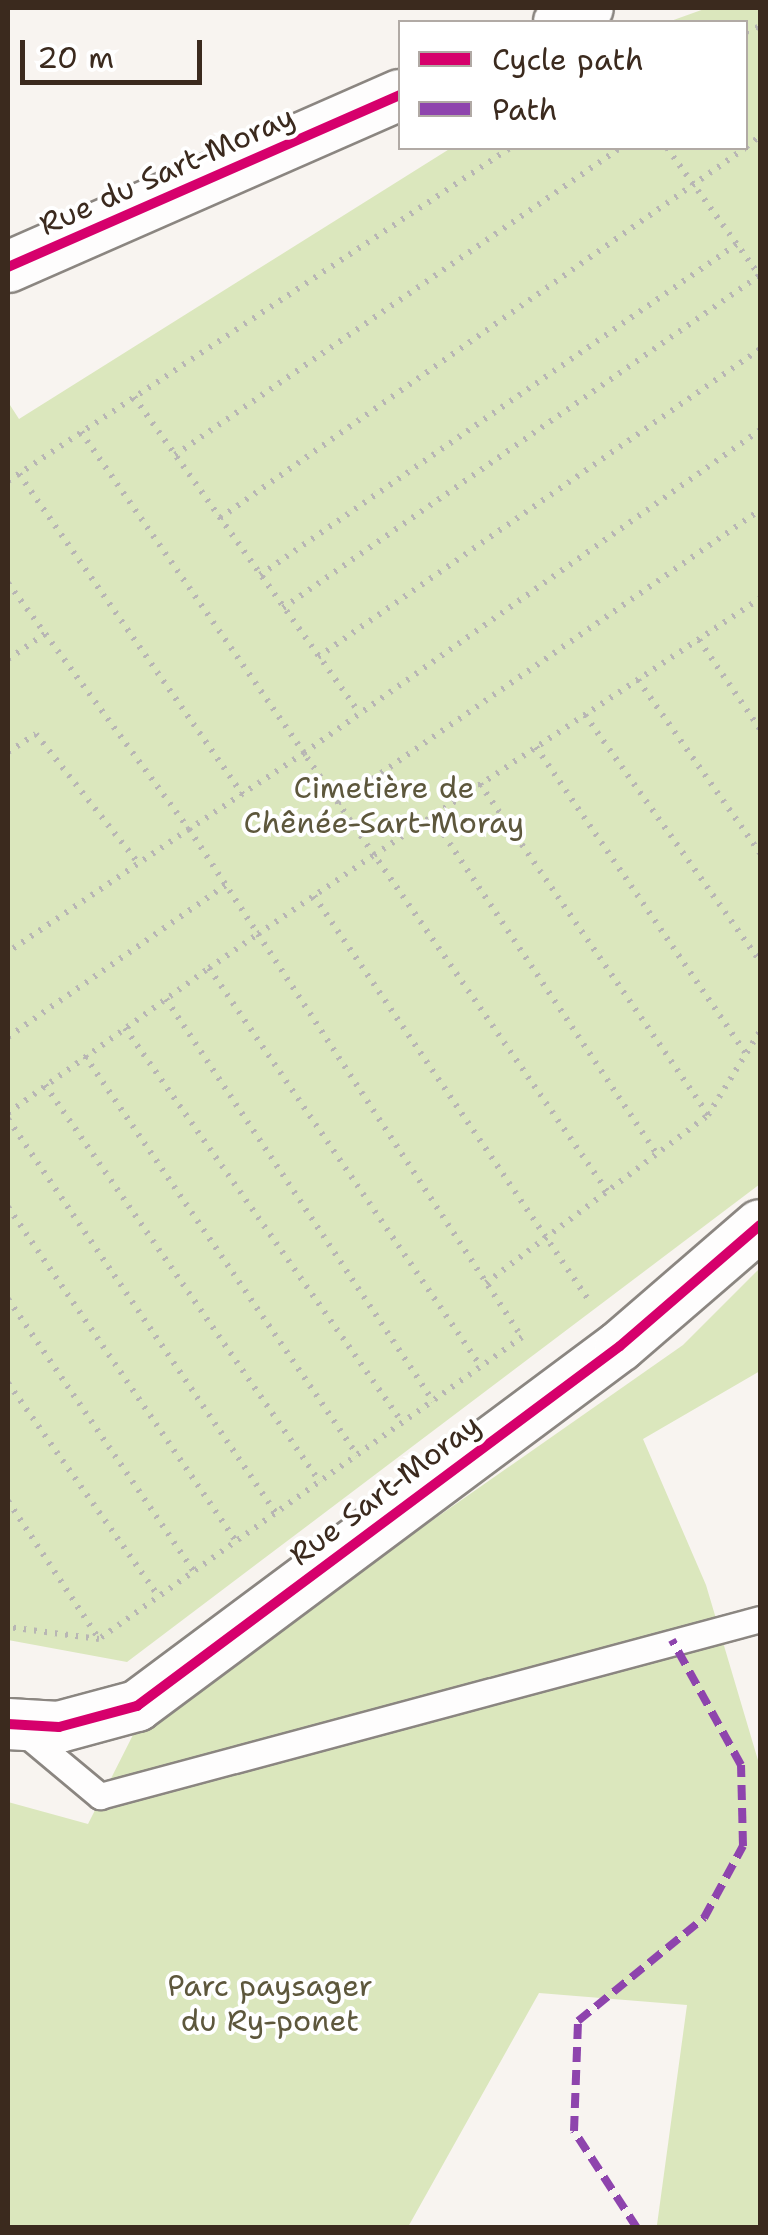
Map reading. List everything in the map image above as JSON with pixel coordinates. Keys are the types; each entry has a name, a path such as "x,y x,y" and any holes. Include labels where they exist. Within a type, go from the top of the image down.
{"street":[{"path":"563,20 588,8"},
{"name":"Rue du Sart-Moray","path":"8,267 398,97"},
{"name":"Rue Sart-Moray","path":"13,1726 137,1706 620,1346 760,1225"}],"lane":[{"path":"13,1726 100,1796 760,1619"}],"path":[{"path":"8,481 507,150"},
{"path":"175,455 617,150"},
{"path":"283,608 760,276 669,150"},
{"path":"220,518 741,150"},
{"path":"260,574 738,244"},
{"path":"318,657 760,349"},
{"path":"134,397 359,714"},
{"path":"8,952 304,753 760,430"},
{"path":"81,432 607,1192"},
{"path":"19,474 243,794"},
{"path":"338,802 760,510"},
{"path":"8,584 226,884 522,1337 99,1639 8,1627"},
{"path":"276,1512 8,1116 85,1056 374,854 760,599"},
{"path":"752,604 760,616"},
{"path":"8,659 45,634"},
{"path":"699,640 760,729"},
{"path":"638,680 760,854"},
{"path":"584,715 760,961"},
{"path":"8,752 36,734 138,864"},
{"path":"536,747 746,1054"},
{"path":"480,784 708,1115"},
{"path":"432,816 657,1154"},
{"path":"8,1036 226,884"},
{"path":"314,896 620,1346"},
{"path":"210,968 481,1366"},
{"path":"166,999 433,1401"},
{"path":"125,1028 402,1422"},
{"path":"486,1283 708,1115 760,1031"},
{"path":"85,1056 357,1455"},
{"path":"46,1085 320,1482"},
{"path":"8,1207 236,1541"},
{"path":"8,1299 194,1572"},
{"path":"8,1383 159,1597"},
{"path":"8,1501 99,1639"}],"green space":[{"name":"Cimetière de Chênée-Sart-Moray","path":"707,8 760,8 760,1184 127,1662 8,1640 8,402 19,419 448,150 748,150 748,20 674,20"},
{"name":"Parc paysager du Ry-ponet","path":"760,1268 760,1371 643,1439 706,1585 760,1767 760,2227 657,2225 687,2005 539,1993 408,2227 8,2227 8,1802 88,1824 137,1727 683,1345"}],"marked path":[{"path":"637,2228 574,2131 578,2021 704,1918 743,1846 741,1765 672,1640"}],"cycle path":[{"path":"8,267 398,96"},
{"path":"8,1724 59,1727 137,1706 620,1346 760,1225"}]}
